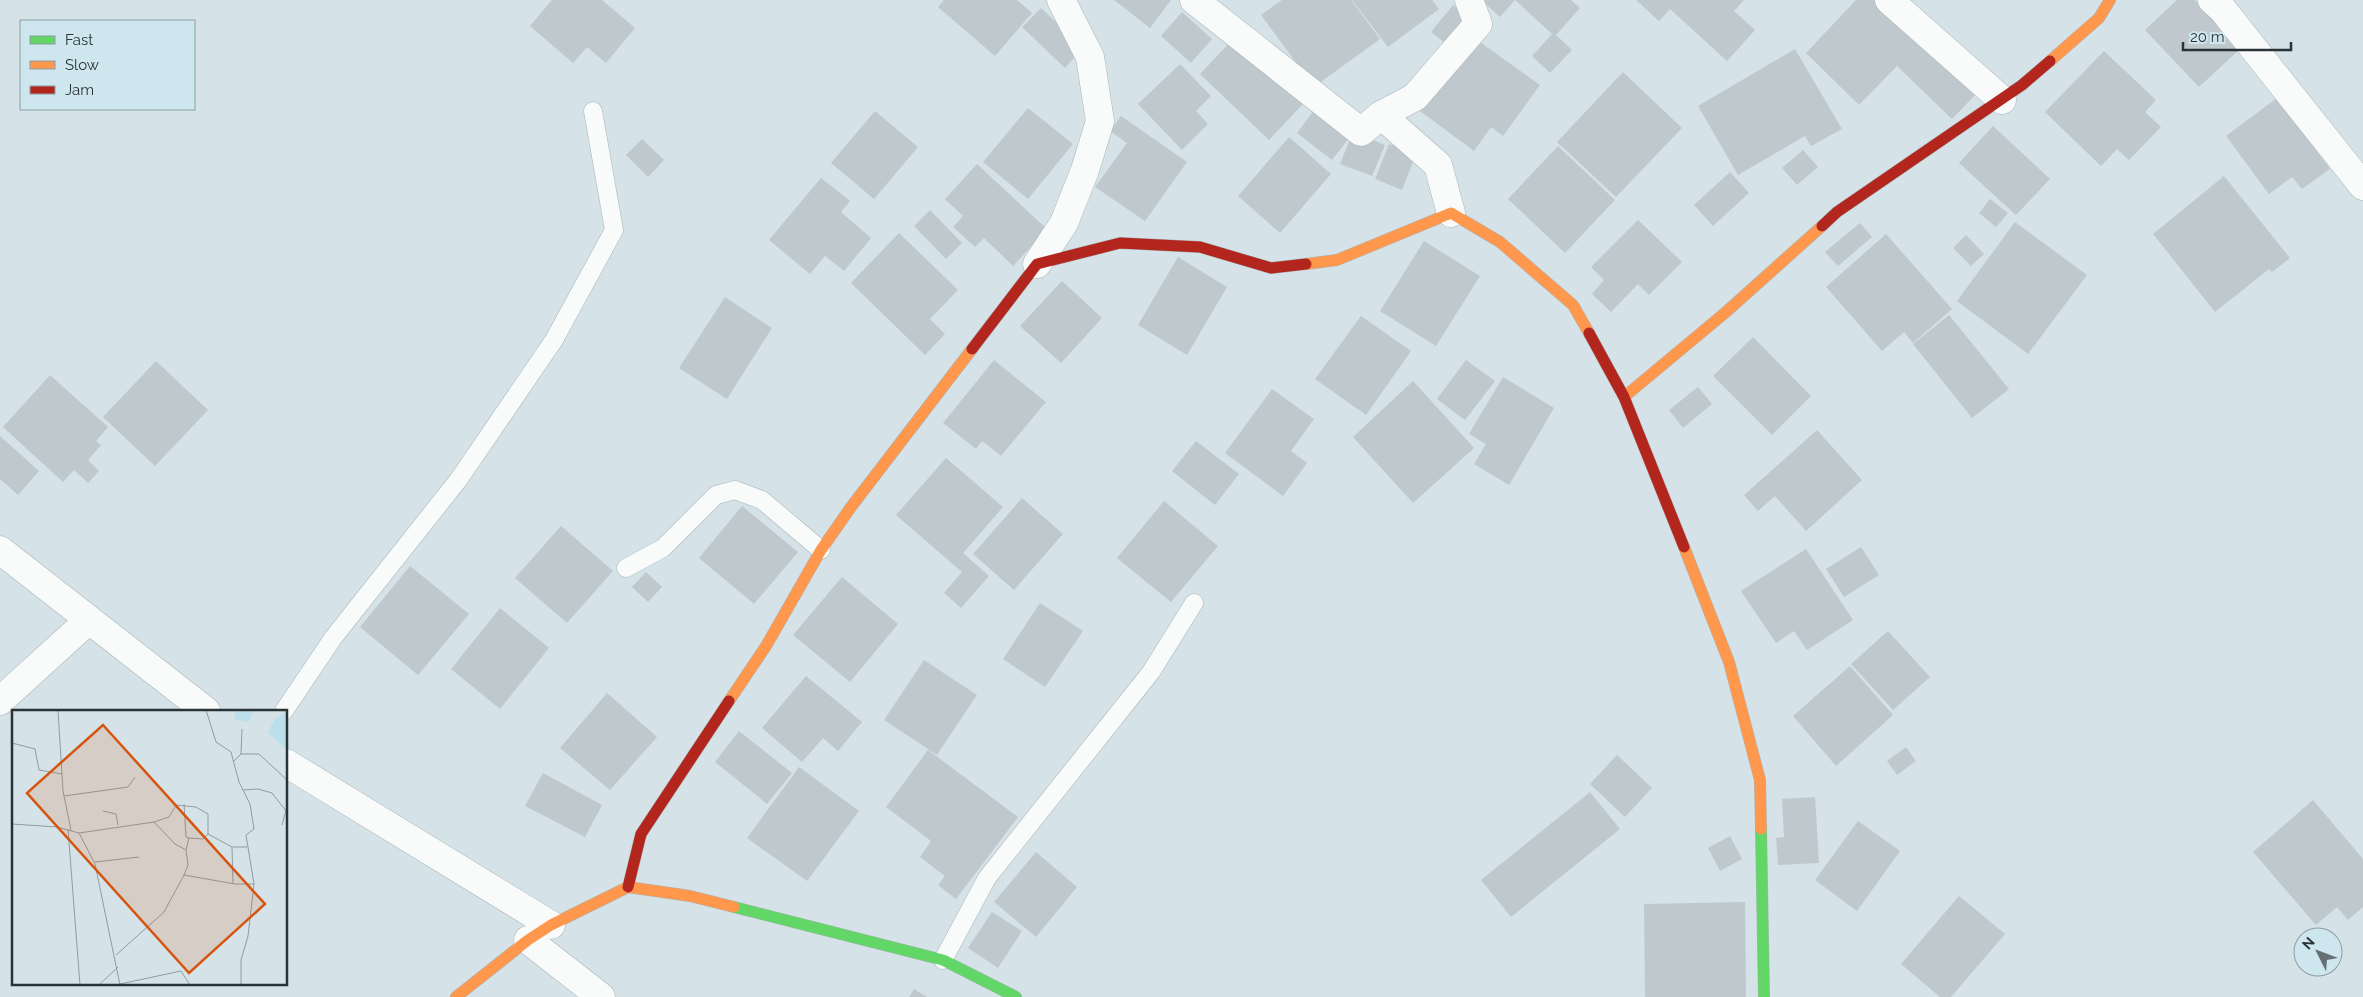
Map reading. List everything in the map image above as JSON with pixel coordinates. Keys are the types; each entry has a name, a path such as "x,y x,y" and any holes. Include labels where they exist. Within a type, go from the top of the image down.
{"street":[{"path":"628,887 641,834 766,646 821,550 850,507 1037,264 1064,223 1085,170 1100,121 1090,57 1061,0"},
{"path":"1194,0 1361,132 1381,115 1415,97 1478,24 1469,0"},
{"path":"1889,0 2002,100"},
{"path":"1624,397 1726,312 1837,212 2022,85 2099,18 2110,0"},
{"path":"2212,0 2223,10 2363,186"},
{"path":"1381,115 1438,165 1452,213 1500,242 1573,305 1624,397 1729,662 1760,780 1764,997"},
{"path":"1037,264 1120,243 1200,247 1272,268 1337,260 1452,213"},
{"path":"0,550 205,710"},
{"path":"0,701 90,620"},
{"path":"288,764 551,925"},
{"path":"456,997 528,940 551,925 628,887 690,896 943,960 1016,997"},
{"path":"528,940 601,997"}],"lane":[{"path":"285,710 333,638 460,479 554,340 614,230 593,111"},
{"path":"626,568 663,548 716,495 735,490 762,500 821,550"},
{"path":"943,960 987,878 1151,672 1194,603"}],"building":[{"path":"552,0 602,0 635,28 606,63 587,47 573,63 530,26"},
{"path":"944,0 1017,0 1032,13 995,56 938,7"},
{"path":"1114,0 1171,0 1150,28"},
{"path":"1282,0 1351,0 1380,39 1314,87 1261,15"},
{"path":"1352,0 1432,0 1439,9 1388,47"},
{"path":"1481,0 1515,0 1500,17"},
{"path":"1515,0 1571,0 1580,8 1556,35 1572,50 1550,73 1532,56 1552,34"},
{"path":"1636,0 1744,0 1734,11 1755,30 1727,61 1670,9 1659,21"},
{"path":"1856,0 1878,0 1976,94 1952,119 1897,66 1859,105 1806,53"},
{"path":"2177,0 2195,0 2240,49 2199,87 2145,30"},
{"path":"1453,5 1472,20 1450,47 1431,32"},
{"path":"1041,8 1083,48 1065,68 1022,27"},
{"path":"1182,12 1212,39 1191,63 1161,36"},
{"path":"1473,37 1540,85 1503,136 1491,127 1474,151 1420,111"},
{"path":"1234,38 1303,104 1269,140 1200,74"},
{"path":"1795,49 1842,129 1811,146 1805,136 1738,175 1698,106"},
{"path":"2104,51 2156,100 2145,112 2161,127 2129,160 2117,149 2101,166 2045,112"},
{"path":"1180,64 1211,96 1196,111 1208,124 1182,150 1138,104"},
{"path":"1623,72 1682,128 1616,197 1557,142"},
{"path":"2277,98 2330,169 2302,189 2292,177 2269,194 2226,136"},
{"path":"1028,108 1073,144 1028,199 983,162"},
{"path":"1315,109 1350,137 1332,160 1297,133"},
{"path":"875,111 918,147 874,199 831,163"},
{"path":"1121,116 1187,162 1145,221 1095,187 1127,143 1110,131"},
{"path":"1993,126 2050,179 2016,215 1959,163"},
{"path":"1353,132 1385,145 1372,176 1340,164"},
{"path":"1289,137 1331,174 1280,233 1238,196"},
{"path":"642,139 664,160 648,177 626,155"},
{"path":"1389,144 1416,154 1402,190 1375,179"},
{"path":"1558,146 1615,200 1565,253 1508,199"},
{"path":"1803,150 1818,167 1797,185 1782,168"},
{"path":"977,164 1047,229 1013,266 984,238 975,247 953,227 963,216 945,199"},
{"path":"1730,172 1749,193 1713,226 1694,205"},
{"path":"2224,176 2290,258 2272,272 2269,269 2215,312 2153,234"},
{"path":"821,178 850,201 841,212 871,238 844,271 825,256 810,274 769,240"},
{"path":"1990,199 2008,213 1996,227 1979,213"},
{"path":"930,210 962,243 946,259 914,226"},
{"path":"1638,220 1682,262 1649,295 1638,284 1611,312 1592,294 1604,280 1591,267"},
{"path":"2015,222 2087,275 2028,354 1957,301"},
{"path":"1860,223 1872,237 1838,266 1825,252"},
{"path":"899,233 958,290 930,319 945,334 925,355 851,283"},
{"path":"1886,234 1952,309 1913,343 1904,332 1882,351 1826,287"},
{"path":"1966,235 1984,254 1971,266 1953,248"},
{"path":"1424,241 1480,276 1436,346 1380,311"},
{"path":"1178,257 1227,287 1187,355 1138,325"},
{"path":"1062,281 1102,318 1061,363 1020,326"},
{"path":"725,297 772,328 727,399 679,368"},
{"path":"1949,315 2009,389 1972,418 1913,344"},
{"path":"1361,316 1411,351 1366,415 1315,379"},
{"path":"1753,337 1811,396 1772,435 1713,376"},
{"path":"994,360 1046,402 1001,456 982,441 976,449 943,423"},
{"path":"1466,360 1495,381 1465,420 1437,399"},
{"path":"156,361 208,410 155,466 103,417"},
{"path":"50,375 108,427 96,441 101,445 88,460 99,471 88,483 74,470 63,482 3,427"},
{"path":"1503,377 1554,408 1509,485 1474,464 1486,444 1469,434"},
{"path":"1413,381 1474,448 1413,503 1353,437"},
{"path":"1698,387 1712,404 1683,428 1669,410"},
{"path":"1272,389 1314,419 1291,451 1307,463 1283,496 1225,453"},
{"path":"1817,430 1862,480 1806,531 1775,496 1758,511 1744,495"},
{"path":"0,436 39,471 18,495 0,479"},
{"path":"1196,441 1239,474 1215,505 1172,471"},
{"path":"946,458 1003,507 963,553 989,576 961,608 944,593 962,572 896,515"},
{"path":"1022,498 1063,534 1014,590 973,554"},
{"path":"1164,501 1218,546 1171,602 1117,558"},
{"path":"742,506 798,552 754,604 699,558"},
{"path":"561,526 613,571 567,623 515,578"},
{"path":"1861,547 1879,575 1844,597 1826,569"},
{"path":"1806,549 1853,620 1807,650 1794,631 1776,643 1741,591"},
{"path":"410,566 469,614 418,675 360,627"},
{"path":"646,572 662,587 648,602 632,587"},
{"path":"842,577 898,624 850,682 793,635"},
{"path":"1040,603 1083,631 1045,687 1003,659"},
{"path":"500,608 549,648 500,709 451,669"},
{"path":"1888,631 1930,677 1893,710 1851,664"},
{"path":"924,660 977,695 937,755 884,720"},
{"path":"1850,666 1893,715 1836,766 1793,716"},
{"path":"806,676 862,722 838,751 823,738 802,762 762,728"},
{"path":"607,693 657,737 610,790 560,748"},
{"path":"739,731 792,773 767,804 715,762"},
{"path":"1906,747 1916,761 1897,775 1887,761"},
{"path":"928,750 1018,817 956,899 938,885 945,876 920,857 931,841 886,807"},
{"path":"1617,755 1652,788 1625,817 1590,784"},
{"path":"799,767 859,811 807,881 747,838"},
{"path":"543,773 602,805 585,837 525,806"},
{"path":"1590,792 1620,829 1511,917 1481,880"},
{"path":"1815,797 1819,863 1778,865 1776,838 1784,837 1782,799"},
{"path":"2313,800 2363,859 2363,907 2348,920 2337,907 2316,925 2253,852"},
{"path":"1858,821 1900,851 1857,911 1815,880"},
{"path":"1730,836 1742,859 1720,871 1708,848"},
{"path":"1036,852 1077,887 1036,937 994,902"},
{"path":"1959,896 2005,934 1951,997 1940,997 1901,964"},
{"path":"1745,902 1746,997 1645,997 1644,904"},
{"path":"992,912 1022,931 998,968 968,948"},
{"path":"914,989 927,997 909,997"}],"traffic: fast":[{"path":"1761,829 1764,997"},
{"path":"734,907 943,960 1016,997"}],"traffic: slow":[{"path":"2050,61 2099,18 2110,0"},
{"path":"1306,264 1337,260 1451,213 1500,242 1573,305 1589,333"},
{"path":"1624,397 1726,312 1822,226"},
{"path":"729,701 766,646 821,550 851,507 972,349"},
{"path":"1684,547 1729,662 1760,780 1761,829"},
{"path":"456,997 528,940 551,925 628,887 690,896 734,907"}],"traffic: jam":[{"path":"1822,226 1837,212 2022,85 2050,61"},
{"path":"972,349 1037,264 1120,243 1200,247 1271,268 1306,264"},
{"path":"1589,333 1624,397 1684,547"},
{"path":"628,887 641,834 729,701"}]}
